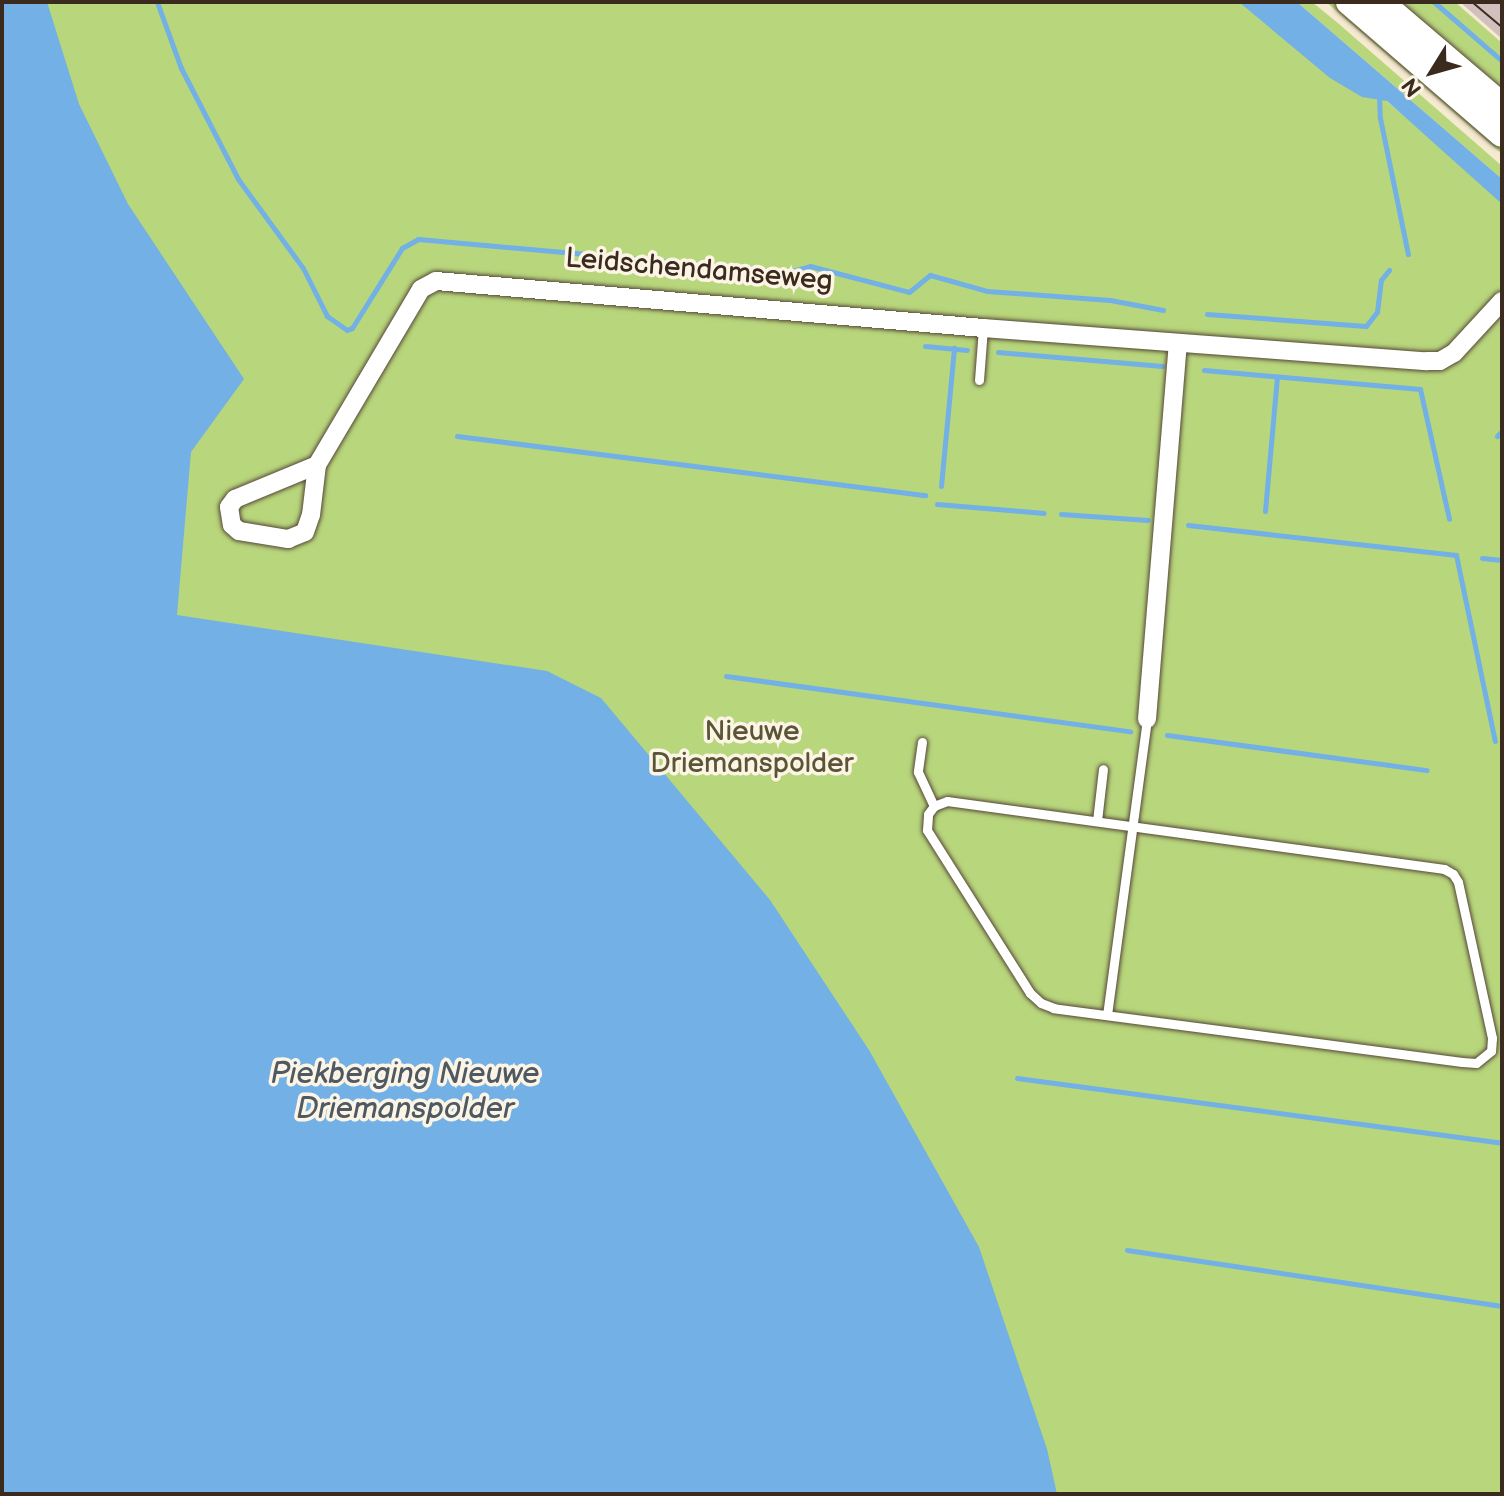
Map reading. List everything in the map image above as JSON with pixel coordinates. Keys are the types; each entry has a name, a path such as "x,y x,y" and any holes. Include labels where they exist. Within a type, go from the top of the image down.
{"main road":[{"path":"1349,2 1502,134"},
{"path":"1380,2 1502,106"}],"street":[{"name":"Leidschendamseweg","path":"317,465 235,499 229,507 232,525 239,531 288,539 305,532 311,515 317,465 421,289 436,281 983,328 1440,361 1460,347 1502,301"},
{"path":"1147,719 1178,343"}],"lane":[{"path":"979,380 983,328"},
{"path":"1107,1015 1147,719"},
{"path":"922,742 918,772 934,806"},
{"path":"1097,821 1103,769"},
{"path":"947,801 1133,826 1444,869 1453,874 1492,1038 1491,1051 1476,1063 1054,1008 1041,1003 1030,993 927,830 928,814 934,806 947,801"}],"shaded area":[{"path":"1460,2 1502,2 1502,39"}],"green space":[{"name":"Nieuwe Driemanspolder","path":"2,2 1271,2 1502,200 1502,1494 2,1494"},
{"path":"1297,2 1312,2 1339,24 1502,166 1502,179"},
{"path":"1326,2 1341,2 1502,141 1502,154"},
{"path":"1387,2 1455,2 1502,43 1502,98"}],"water":[{"name":"Piekberging Nieuwe Driemanspolder","path":"2,2 47,2 79,104 128,204 244,379 191,452 177,615 547,671 601,698 770,900 869,1050 979,1247 1047,1449 1057,1494 2,1494"},
{"path":"1239,2 1297,2 1502,179 1502,204 1387,101 1362,97 1330,78"}],"waterway":[{"path":"157,2 181,68 238,179 303,268 327,316 347,330 352,328 402,248 418,239 788,272 810,266 909,292 930,275 987,291 1110,300 1163,310"},
{"path":"1434,2 1502,61"},
{"path":"1379,95 1380,118 1408,254"},
{"path":"1207,314 1366,326 1377,312 1381,280 1389,270"},
{"path":"925,346 967,350"},
{"path":"941,486 954,348"},
{"path":"998,352 1162,366"},
{"path":"1204,370 1420,389 1449,519"},
{"path":"1265,511 1277,377"},
{"path":"1497,436 1502,431"},
{"path":"457,436 925,495"},
{"path":"937,504 1044,513"},
{"path":"1061,514 1148,520"},
{"path":"1188,525 1456,555 1495,741"},
{"path":"1482,558 1502,560"},
{"path":"726,676 1130,731"},
{"path":"1167,735 1427,770"},
{"path":"1017,1078 1502,1143"},
{"path":"1127,1250 1502,1306"}],"tram line":[{"path":"1472,2 1502,27"}]}
